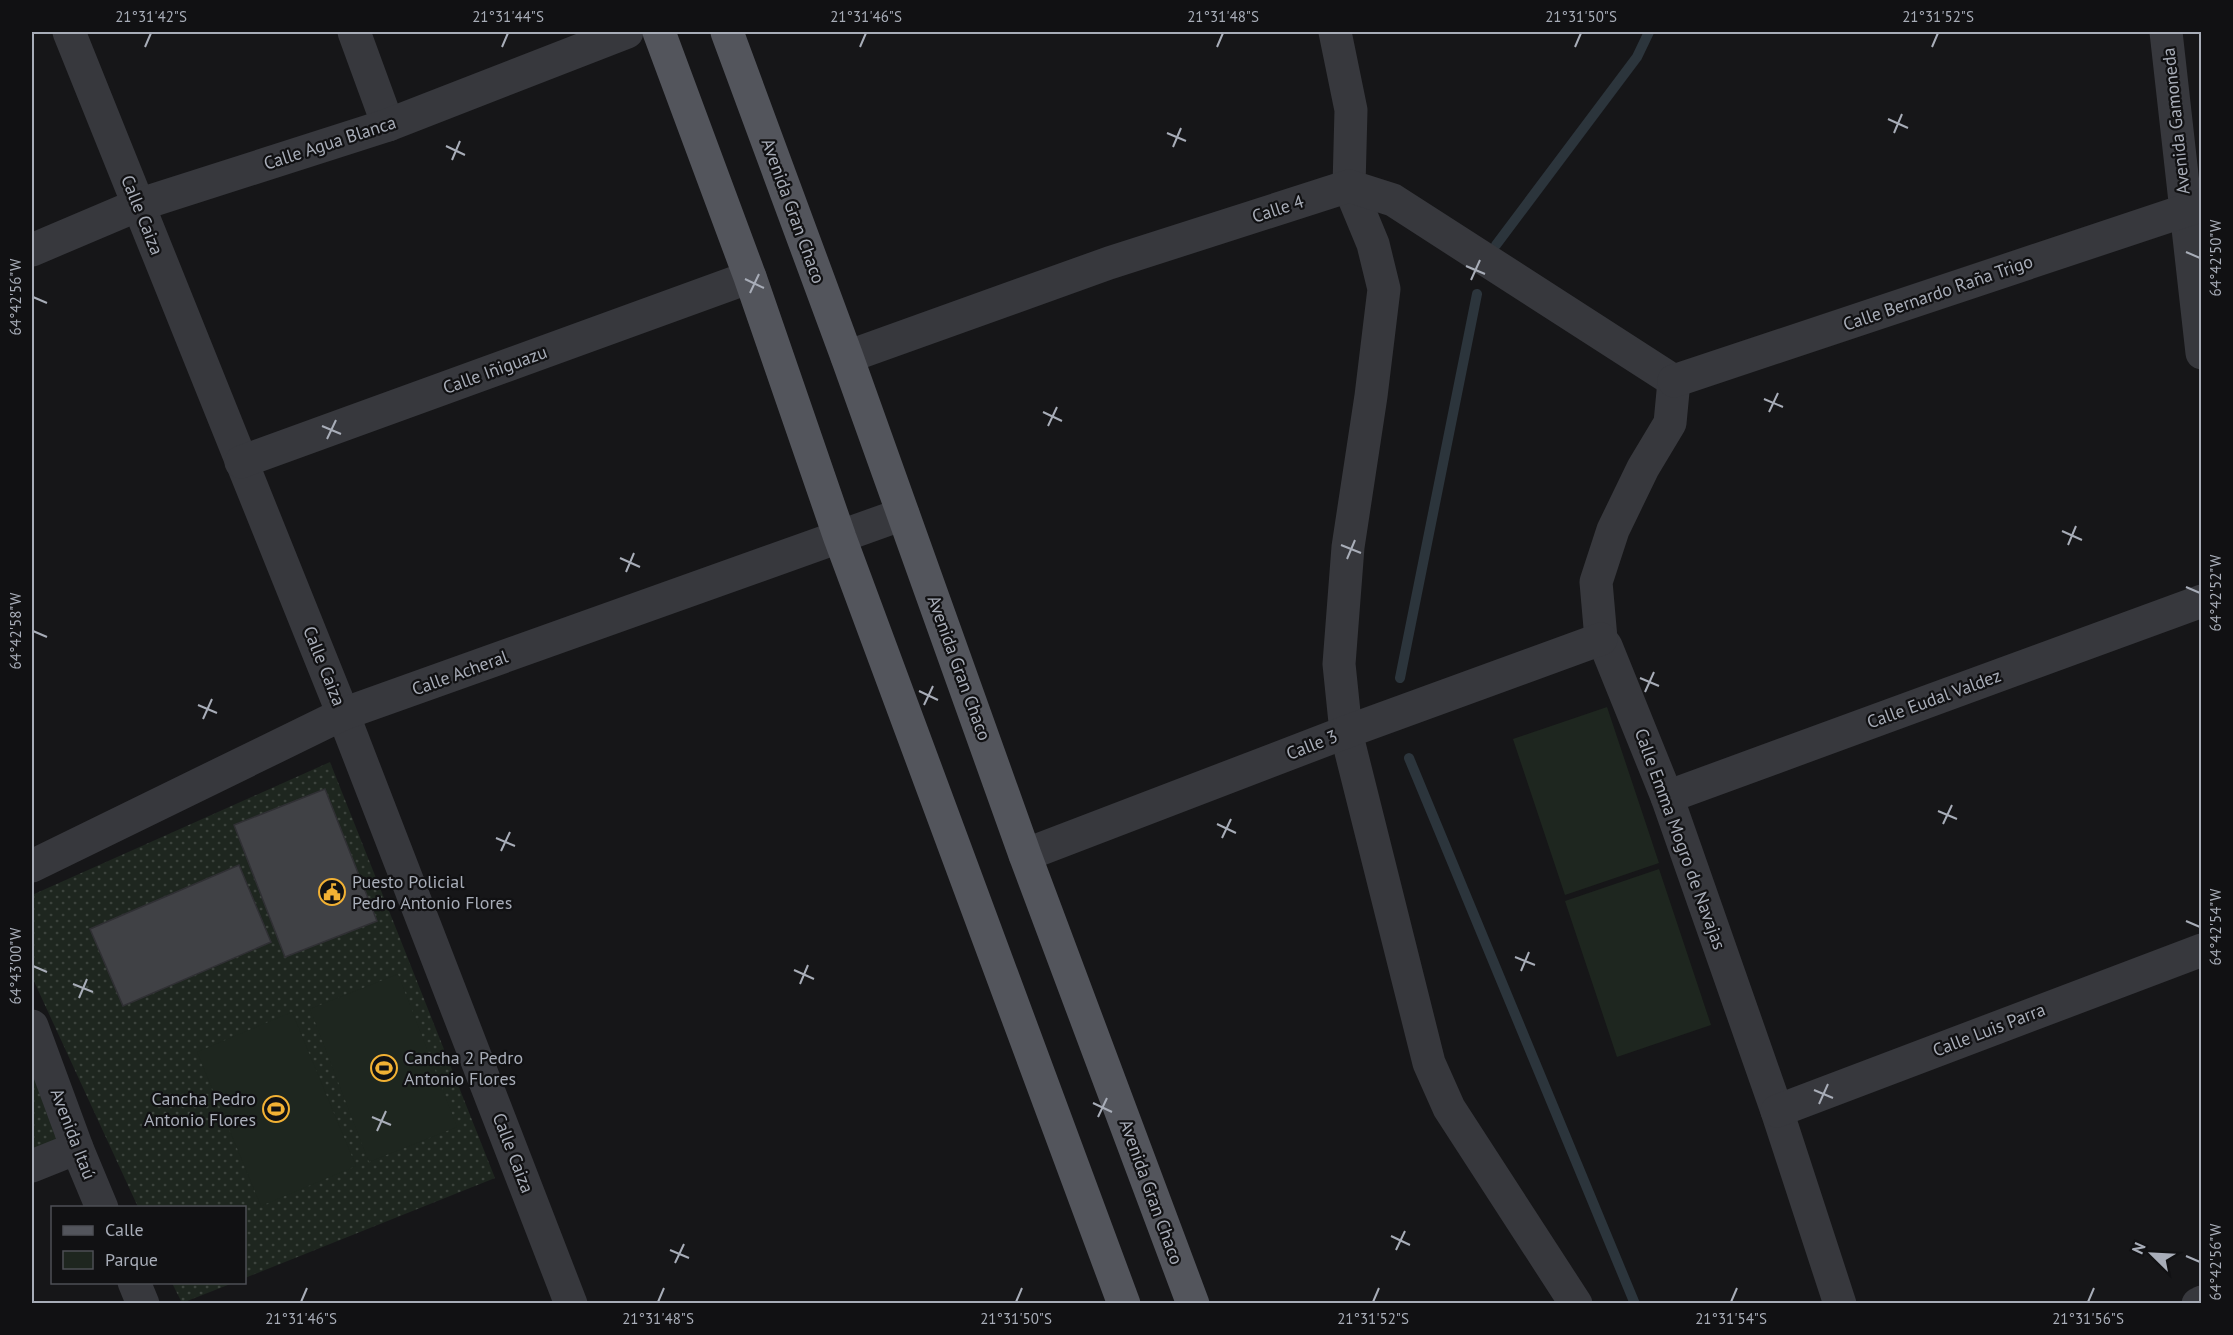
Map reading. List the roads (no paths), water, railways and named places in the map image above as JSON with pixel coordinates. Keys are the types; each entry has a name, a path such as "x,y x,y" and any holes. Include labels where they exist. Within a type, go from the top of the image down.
{"main road":[{"path":"659,32 750,278 840,538 1125,1304"},
{"name":"Avenida Gran Chaco","path":"727,32 847,357 1025,855 1193,1304"}],"street":[{"name":"Calle Caiza","path":"69,32 344,714 571,1304"},
{"path":"354,32 388,125"},
{"name":"Calle Agua Blanca","path":"32,249 138,205 388,125 627,32"},
{"path":"1335,32 1351,110 1349,186 1373,244 1384,288 1371,396 1348,547 1339,664 1346,732 1429,1063 1449,1108 1576,1304"},
{"name":"Avenida Gamoneda","path":"2166,32 2194,207 2202,353"},
{"path":"1349,186 1393,200 1674,381"},
{"name":"Calle 4","path":"847,357 1109,263 1349,186"},
{"name":"Calle Bernardo Raña Trigo","path":"1674,381 2194,207"},
{"name":"Calle Iñiguazu","path":"241,462 750,278"},
{"name":"Calle Emma Mogro de Navajas","path":"1674,381 1670,423 1643,468 1613,530 1596,582 1601,639 1606,646 1667,797 1777,1111 1840,1304"},
{"name":"Calle Acheral","path":"32,866 344,714 903,514"},
{"name":"Calle Eudal Valdez","path":"1667,797 2202,601"},
{"name":"Calle 3","path":"1025,855 1346,732 1601,639"},
{"name":"Calle Luis Parra","path":"1777,1111 2202,950"},
{"name":"Avenida Itaú","path":"32,1026 101,1206"},
{"path":"32,1166 77,1148"},
{"path":"135,1284 143,1304"}],"waterway":[{"path":"1496,245 1637,57 1649,32"},
{"path":"1400,678 1477,294"},
{"path":"1409,758 1635,1304"}],"place":[{"name":"Puesto Policial Pedro Antonio Flores","path":"332,892"},
{"name":"Cancha 2 Pedro Antonio Flores","path":"384,1068"},
{"name":"Cancha Pedro Antonio Flores","path":"276,1109"}]}
